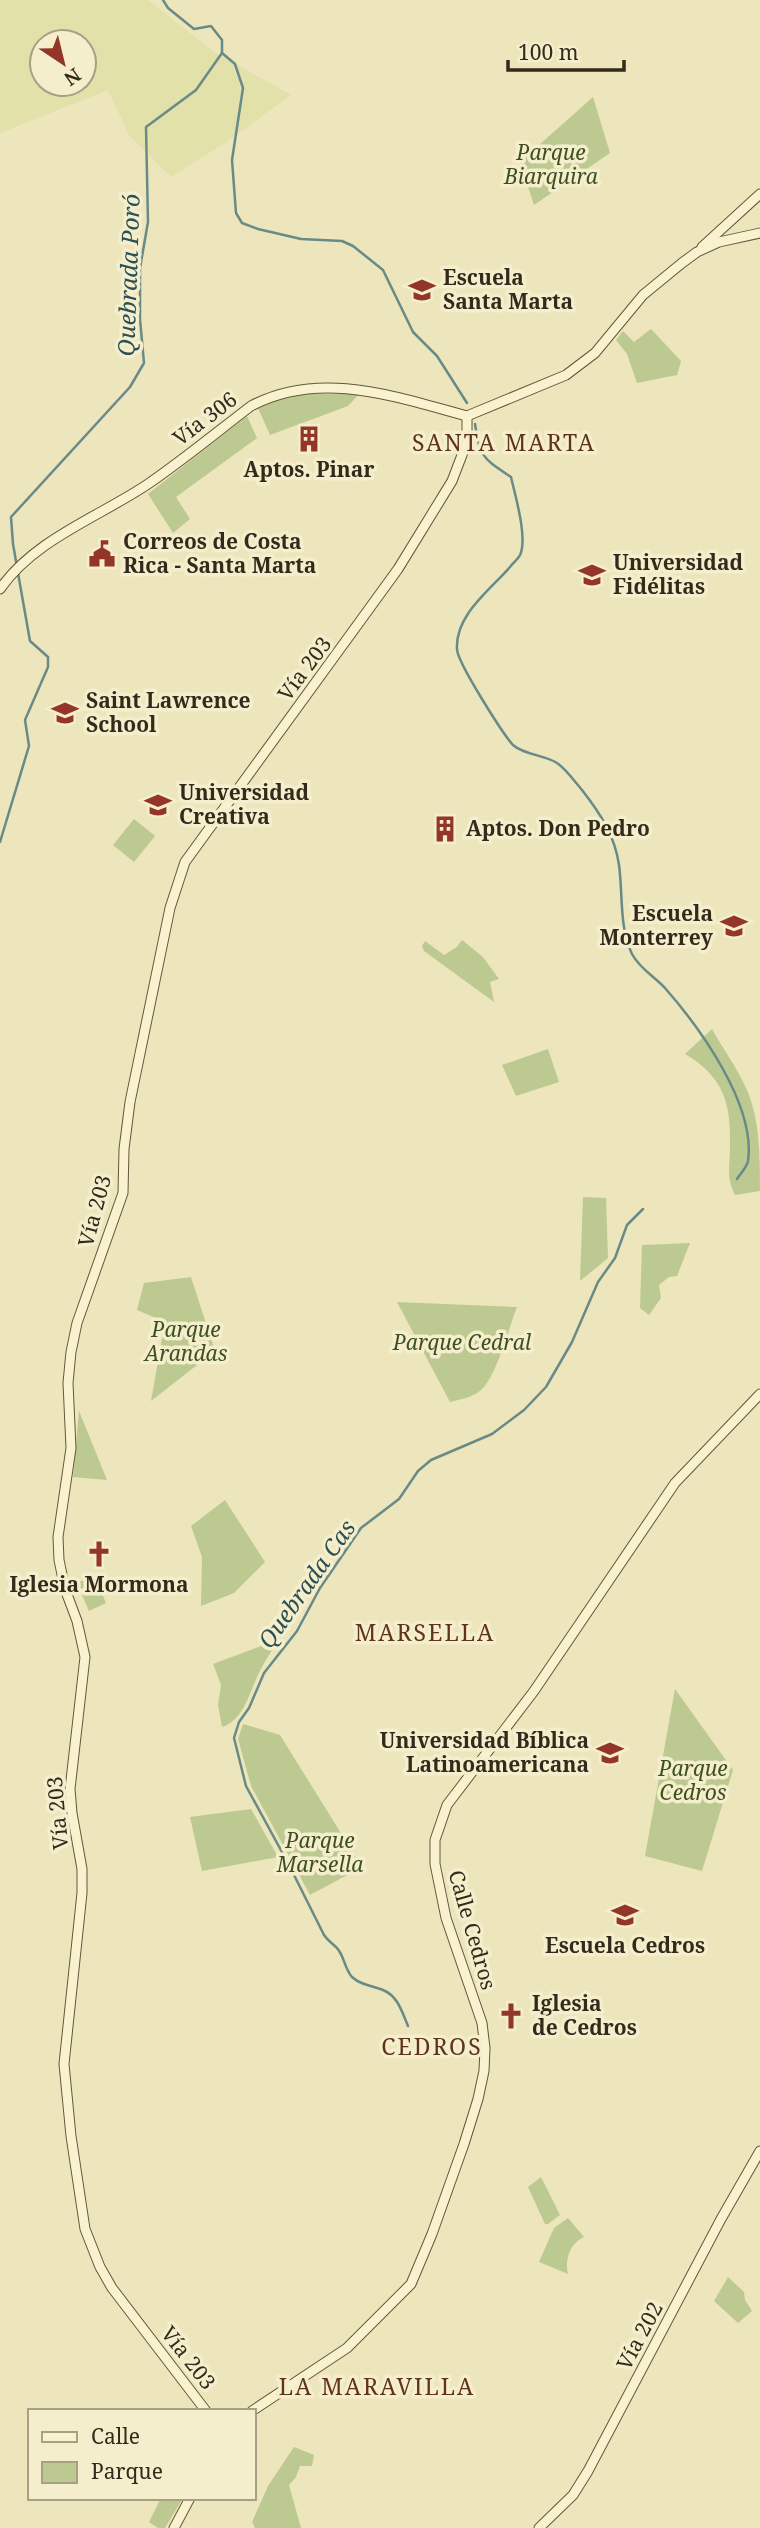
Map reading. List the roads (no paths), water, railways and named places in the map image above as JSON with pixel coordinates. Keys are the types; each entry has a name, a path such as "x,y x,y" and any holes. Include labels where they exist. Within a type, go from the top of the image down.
{"main road":[{"path":"467,416 566,375 583,364 643,295 697,253 760,194"},
{"path":"734,218 734,228 741,236"},
{"path":"697,253 719,242 760,233"},
{"name":"Vía 306","path":"0,589 22,563 150,483 251,406 268,397 300,388 333,387 363,390 467,416"},
{"name":"Vía 203","path":"204,2409 112,2288 100,2267 85,2229 71,2136 64,2064 82,1893 82,1869 70,1789 85,1657 77,1621 65,1589 59,1548 61,1508 71,1448 68,1383 71,1352 81,1312 123,1193 124,1149 130,1102 170,908 185,862 354,632 410,551 452,481 463,457 467,442 467,416"},
{"name":"Calle Cedros","path":"255,2409 347,2348 411,2284 464,2144 478,2099 485,2048 482,2023 453,1943 437,1877 435,1840 447,1805 534,1691 675,1483 760,1394"},
{"name":"Vía 202","path":"539,2528 573,2495 588,2471 721,2219 760,2151"},
{"path":"174,2528 189,2500"}],"waterway":[{"name":"Quebrada Cas","path":"163,0 168,8 194,29 211,26 222,40 222,53"},
{"name":"Quebrada Cas","path":"222,53 235,64 243,88 232,160 236,213 242,223 301,239 342,241 353,246 383,270 413,332 437,356 467,403"},
{"name":"Quebrada Poró","path":"17,567 11,517 130,387 144,363 140,319 140,268 148,222 146,127 196,90 222,53"},
{"name":"Quebrada Cas","path":"475,424 484,456 511,477 523,538 518,558 475,604 462,625 458,637 459,656 481,698 513,745 552,760 560,766 589,799 606,825 617,854 623,922 632,954 665,988 694,1024 723,1068 743,1116 748,1139 748,1161 737,1179"},
{"name":"Quebrada Poró","path":"0,842 29,746 25,720 48,667 48,657 30,641 18,573"},
{"name":"Quebrada Cas","path":"408,2026 392,1996 352,1977 339,1950 324,1935 246,1786 234,1738 239,1722 249,1708 264,1673 297,1631 320,1588 361,1528 399,1499 418,1471 431,1460 492,1434 524,1410 546,1387 572,1342 598,1282 615,1258 627,1225 643,1209"}],"place":[{"name":"Escuela Santa Marta","path":"422,290"},
{"name":"Aptos. Pinar","path":"309,439"},
{"name":"Correos de Costa Rica - Santa Marta","path":"102,554"},
{"name":"Universidad Fidélitas","path":"592,575"},
{"name":"Saint Lawrence School","path":"65,713"},
{"name":"Universidad Creativa","path":"158,805"},
{"name":"Aptos. Don Pedro","path":"445,829"},
{"name":"Escuela Monterrey","path":"734,926"},
{"name":"Iglesia Mormona","path":"99,1554"},
{"name":"Universidad Bíblica Latinoamericana","path":"610,1753"},
{"name":"Escuela Cedros","path":"625,1915"},
{"name":"Iglesia de Cedros","path":"511,2016"}],"district":[{"name":"SANTA MARTA","path":"504,443"},
{"name":"MARSELLA","path":"425,1633"},
{"name":"CEDROS","path":"432,2047"},
{"name":"LA MARAVILLA","path":"377,2387"}],"park label":[{"name":"Parque Biarquira","path":"551,165"},
{"name":"Parque Arandas","path":"186,1342"},
{"name":"Parque Cedral","path":"462,1343"},
{"name":"Parque Cedros","path":"693,1781"},
{"name":"Parque Marsella","path":"320,1853"}]}
